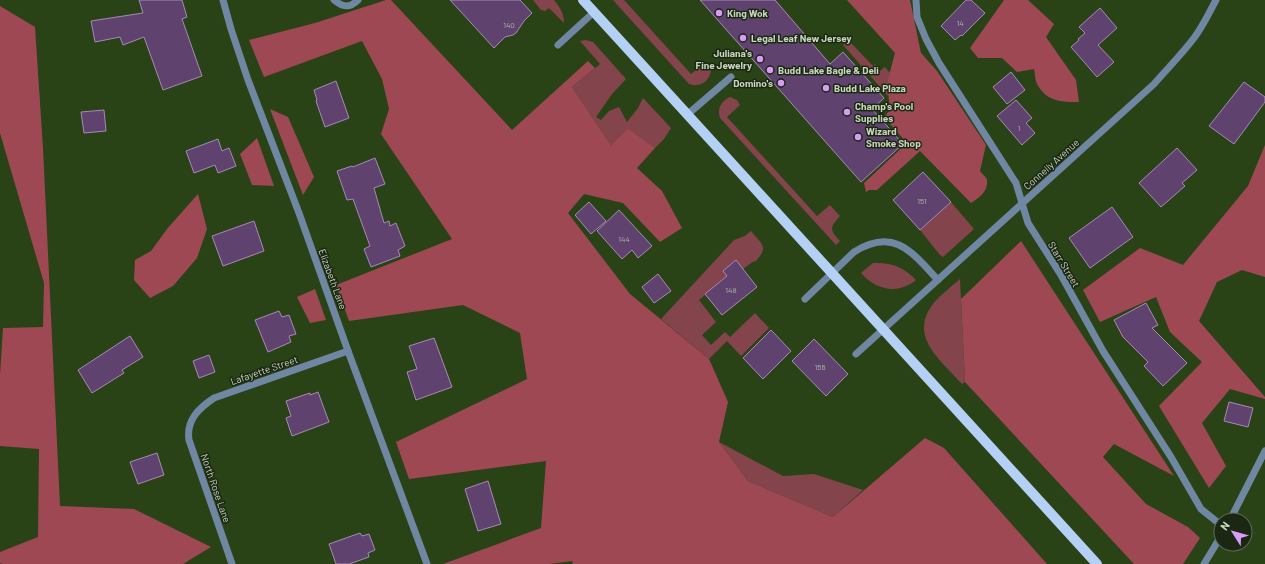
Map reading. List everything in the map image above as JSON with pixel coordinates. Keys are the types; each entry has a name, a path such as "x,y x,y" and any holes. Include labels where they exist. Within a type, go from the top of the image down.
{"main road":[{"path":"583,0 1097,564"}],"street":[{"name":"Elizabeth Lane","path":"223,0 248,80 299,213 348,351 427,564"},
{"path":"334,0 342,6 354,4 358,0"},
{"name":"Starr Street","path":"916,0 917,17 931,50 1016,183 1028,223 1061,275 1102,351 1171,457 1202,509 1213,518"},
{"name":"Connelly Avenue","path":"856,354 1154,84 1194,38 1216,0"},
{"path":"558,45 594,12"},
{"path":"688,114 731,77"},
{"path":"805,299 854,252 874,242 893,242 910,252 938,280"},
{"name":"Lafayette Street","path":"192,418 202,407 214,398 348,351"},
{"name":"North Rose Lane","path":"192,418 189,426 189,440 232,564"},
{"path":"1234,512 1265,451"},
{"path":"1204,564 1213,549"}],"shaded area":[{"path":"386,0 391,0 512,130 588,61 595,68 572,87 611,145 628,128 655,148 637,168 662,191 682,228 660,242 623,203 584,194 568,213 630,294 709,359 728,402 719,442 748,481 833,517 925,438 944,448 1047,564 573,564 572,561 549,564 443,564 541,528 546,461 409,479 396,442 527,379 520,333 463,305 349,321 336,285 452,239 381,134 389,109 382,79 362,41 264,77 249,40 315,23"},
{"path":"533,0 554,0 561,11 564,23 549,8 545,11 541,10"},
{"path":"613,0 624,0 691,74 704,64 707,64 711,70 709,77 704,83 697,85 689,84"},
{"path":"847,0 910,0 921,53 937,71 986,145 980,171 987,179 986,187 981,196 971,203 920,151 877,190 869,190 866,192 864,183 907,143 884,117 890,110 887,83 895,53"},
{"path":"1004,0 1028,0 1054,24 1046,37 1076,80 1079,102 1066,102 1050,98 1037,84 1034,69 1017,72 1002,58 978,58 970,48"},
{"path":"0,6 35,27 43,148 60,506 134,509 211,547 183,564 0,563 0,552 38,537 39,449 0,446 0,375 3,328 43,327 44,283 0,133"},
{"path":"586,40 593,42 626,79 612,94 596,117 601,120 609,111 619,107 627,122 638,108 643,98 671,128 664,139 655,148 628,128 611,145 572,87 600,64 580,41"},
{"path":"847,41 850,42 873,66 875,64 880,71 885,67 890,73 887,83 888,96 843,45"},
{"path":"730,97 737,100 740,105 727,117 817,216 830,205 840,216 834,223 832,229 840,241 836,245 720,118 719,108 724,101"},
{"path":"270,109 288,117 314,177 303,195"},
{"path":"257,138 274,186 252,185 240,154"},
{"path":"1265,145 1265,277 1242,270 1217,282 1199,321 1265,397 1265,399 1230,389 1202,423 1226,466 1209,488 1159,406 1202,362 1170,332 1156,297 1100,322 1083,290 1140,248 1183,265 1248,186"},
{"path":"198,194 207,229 197,258 173,286 150,298 134,280 135,260 151,251 167,229"},
{"path":"951,202 974,229 943,257 920,230"},
{"path":"751,231 763,246 762,253 755,262 754,261 743,269 736,261 727,276 699,300 716,322 702,335 711,345 725,332 730,337 755,313 769,328 741,356 727,341 709,359 661,319 734,240 745,236"},
{"path":"1021,241 1174,476 1114,444 1103,457 1146,504 1188,527 1200,538 1183,564 1134,564 965,382 961,299"},
{"path":"873,263 886,263 897,266 916,280 902,288 894,289 880,287 867,279 861,273"},
{"path":"960,279 965,382 962,384 937,357 930,347 924,327 926,316 933,304 942,294"},
{"path":"315,289 326,320 310,323 297,297"},
{"path":"719,442 783,476 814,474 863,490 833,517 748,481"}],"building":[{"path":"139,0 182,0 187,17 182,19 202,76 163,90 144,37 123,45 120,37 95,42 91,21 143,13"},
{"path":"450,0 520,0 532,13 524,21 516,33 505,37 494,48"},
{"name":"Budd Lake Plaza","path":"700,0 775,0 830,64 843,52 884,98 872,109 903,144 861,182"},
{"path":"966,0 971,0 985,13 962,36 961,35 955,40 941,26"},
{"path":"1100,8 1117,28 1098,45 1114,62 1097,77 1071,47 1085,33 1079,27"},
{"path":"1011,72 1025,90 1007,104 993,87"},
{"path":"336,81 349,118 325,127 316,101 314,90"},
{"path":"1244,82 1265,97 1265,102 1234,144 1209,126"},
{"path":"1016,100 1032,118 1026,123 1035,133 1022,145 997,116"},
{"path":"104,110 106,131 84,133 81,112"},
{"path":"218,139 222,151 229,148 236,166 218,173 215,165 194,173 186,151"},
{"path":"1177,148 1197,170 1182,183 1185,186 1161,207 1139,183"},
{"path":"375,158 385,184 374,188 384,223 389,221 390,226 396,223 405,246 398,250 400,256 371,267 364,249 370,246 353,199 347,200 337,171 352,166 353,167"},
{"path":"923,172 951,202 920,230 893,200"},
{"path":"589,202 606,221 591,234 575,215"},
{"path":"1112,207 1133,237 1090,268 1069,238"},
{"path":"619,210 652,246 638,258 632,250 622,259 597,231"},
{"path":"254,221 264,251 223,266 212,236"},
{"path":"736,260 757,287 722,315 705,294 727,276 723,271"},
{"path":"658,274 671,291 654,303 642,287"},
{"path":"1146,303 1158,325 1152,328 1187,363 1163,386 1144,366 1148,362 1123,337 1114,320"},
{"path":"279,311 282,317 289,315 296,334 289,336 291,342 268,352 255,320"},
{"path":"771,330 791,351 763,379 743,358"},
{"path":"130,336 143,357 122,370 124,373 92,393 78,370"},
{"path":"434,338 452,387 416,400 407,372 417,369 409,346"},
{"path":"814,339 848,374 826,396 792,361"},
{"path":"209,355 215,372 199,378 193,361"},
{"path":"318,392 329,422 292,436 286,418 291,416 286,401 310,393 310,395"},
{"path":"1229,402 1253,408 1248,427 1224,421"},
{"path":"157,453 164,475 138,484 130,462"},
{"path":"488,481 501,524 478,531 465,489"},
{"path":"360,533 362,536 369,534 375,550 368,553 369,557 349,564 336,564 329,544"}],"place":[{"name":"King Wok","path":"719,13"},
{"name":"Legal Leaf New Jersey","path":"743,38"},
{"name":"Juliana's Fine Jewelry","path":"760,59"},
{"name":"Budd Lake Bagle & Deli","path":"770,70"},
{"name":"Domino's","path":"781,83"},
{"name":"Budd Lake Plaza","path":"826,88"},
{"name":"Champ's Pool Supplies","path":"847,112"},
{"name":"Wizard Smoke Shop","path":"858,137"}]}
